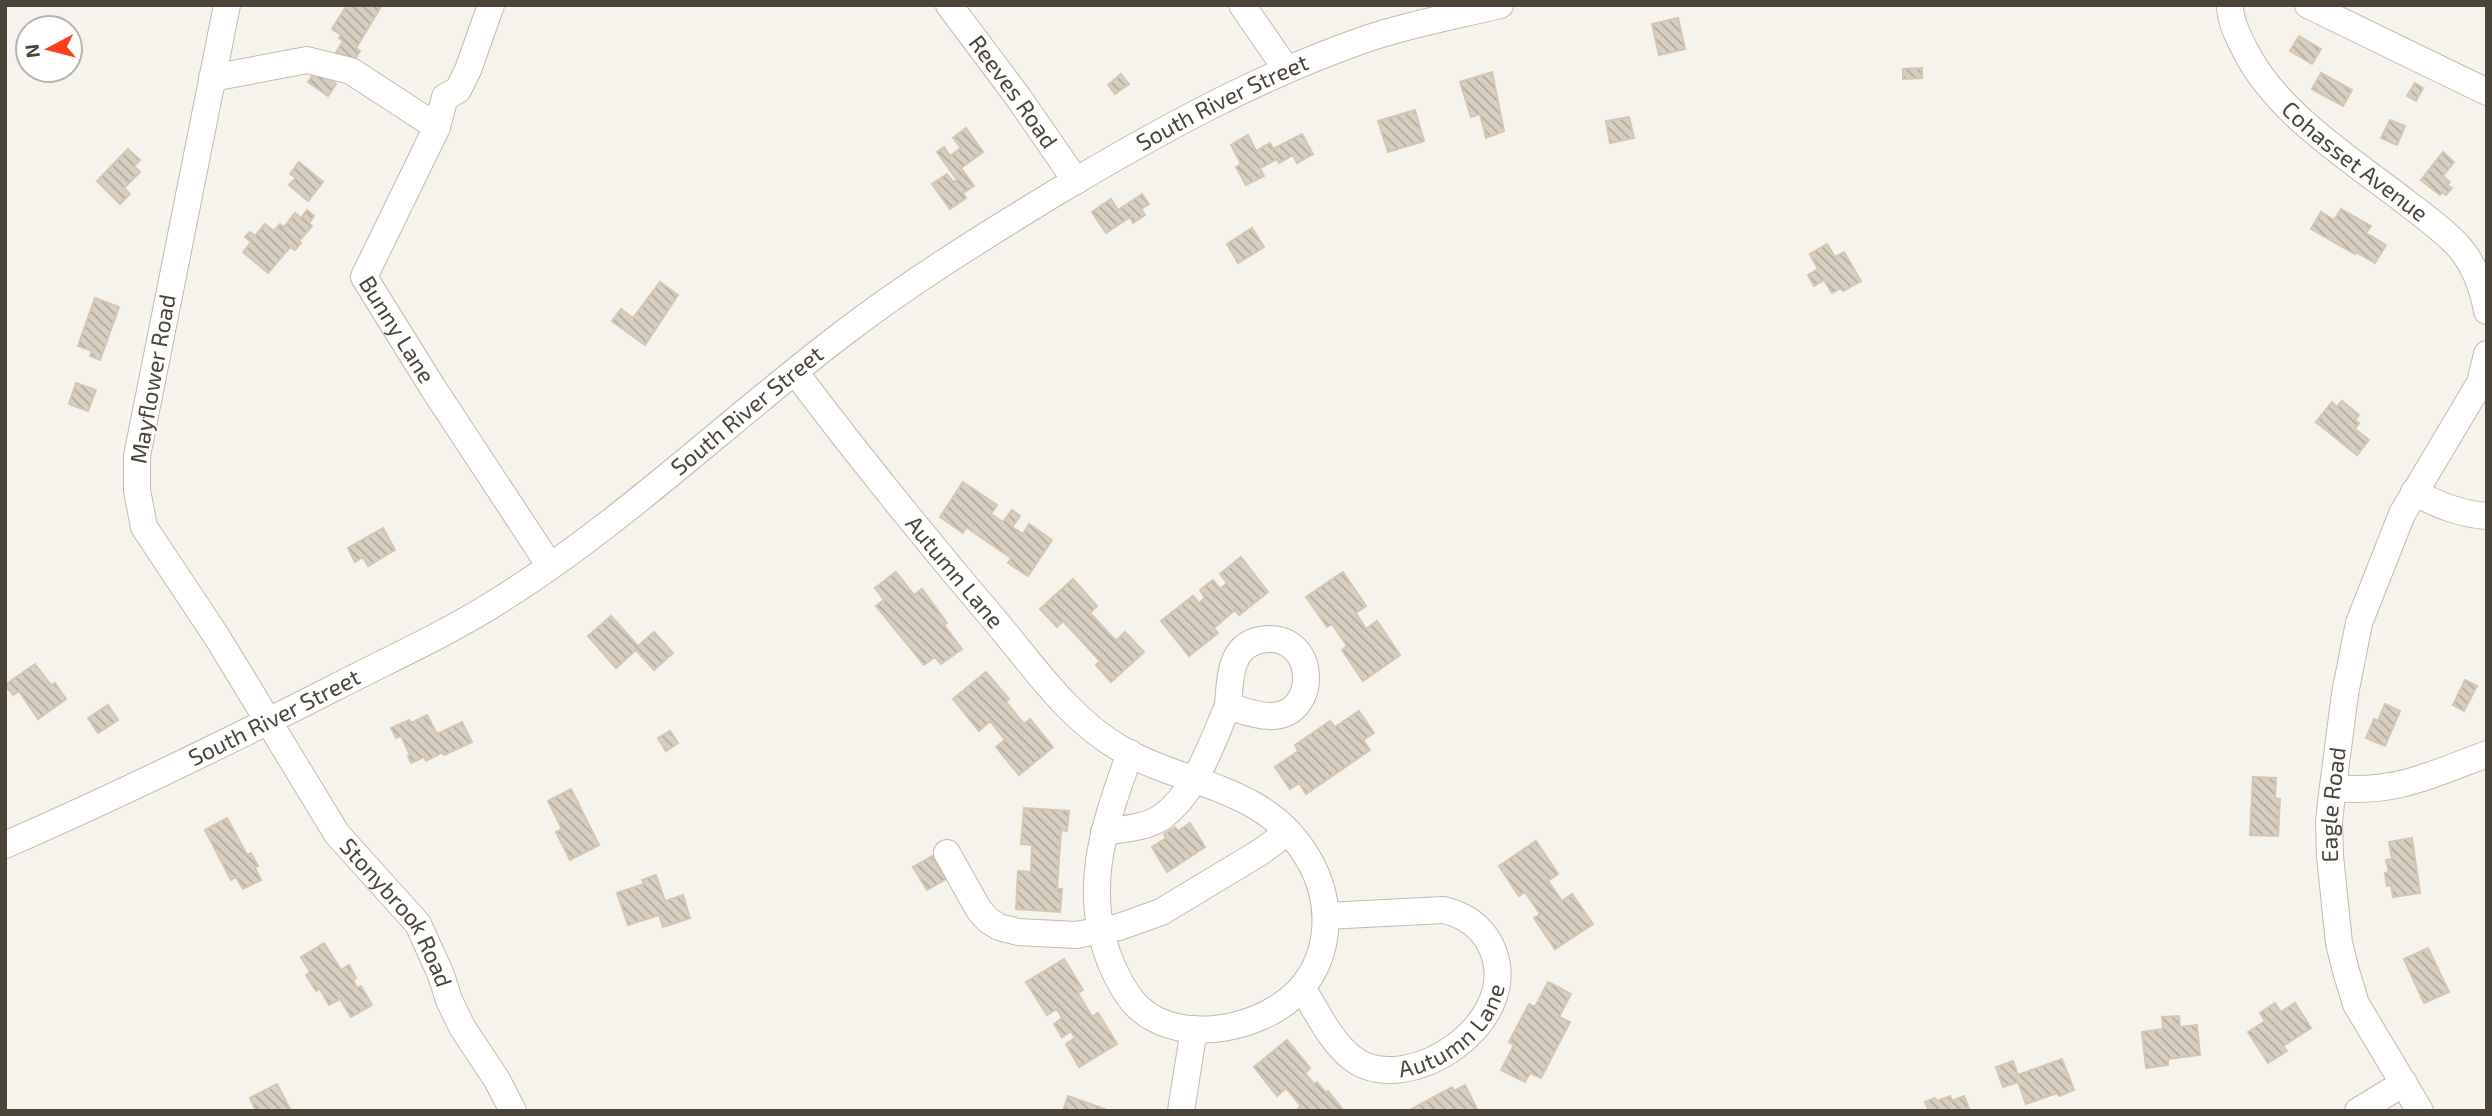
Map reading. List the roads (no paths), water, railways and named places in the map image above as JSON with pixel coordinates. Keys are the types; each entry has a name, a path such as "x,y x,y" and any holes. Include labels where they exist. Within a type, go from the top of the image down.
{"street":[{"name":"Mayflower Road","path":"227,5 137,456 137,490 144,527 269,721"},
{"name":"Bunny Lane","path":"491,5 468,70 458,90 444,97 437,127 364,277 550,566"},
{"name":"Reeves Road","path":"949,5 1018,97 1076,181"},
{"path":"1242,5 1287,70"},
{"name":"South River Street","path":"5,845 133,788 269,721 502,599 612,520 890,298 988,234 1136,145 1287,70 1367,39 1398,17 1500,5"},
{"name":"Cohasset Avenue","path":"2230,5 2233,26 2239,39 2255,68 2271,88 2305,123 2459,247 2475,271 2487,311"},
{"path":"2308,5 2487,92"},
{"path":"212,78 307,60 351,71 437,127"},
{"path":"2487,354 2480,383 2414,492 2436,505 2487,516"},
{"name":"Autumn Lane","path":"795,372 878,481 1080,718 1098,734 1130,753 1227,790 1256,807 1288,832 1309,859 1318,879 1326,916 1320,958 1302,988 1271,1013 1217,1028 1171,1026 1152,1018 1137,1007 1122,987 1112,966 1102,931 1096,875 1104,832 1130,753"},
{"name":"Eagle Road","path":"2414,492 2402,514 2359,623 2345,694 2329,822 2339,943 2356,1004 2420,1111"},
{"path":"1104,832 1146,824 1161,818 1178,801 1195,779 1228,706"},
{"name":"Stonybrook Road","path":"269,721 337,834 418,924 462,1027 497,1080 513,1111"},
{"path":"2333,788 2380,789 2407,784 2487,754"},
{"path":"947,853 979,910 999,927 1042,935 1076,934 1102,931 1161,912 1259,853 1288,832"},
{"name":"Autumn Lane","path":"1302,988 1341,1048 1353,1059 1383,1070 1429,1061 1457,1045 1476,1029 1497,994 1498,960 1488,940 1461,914 1444,910 1326,916"},
{"path":"1181,1111 1194,1029"},
{"path":"2358,1111 2404,1083"}]}
